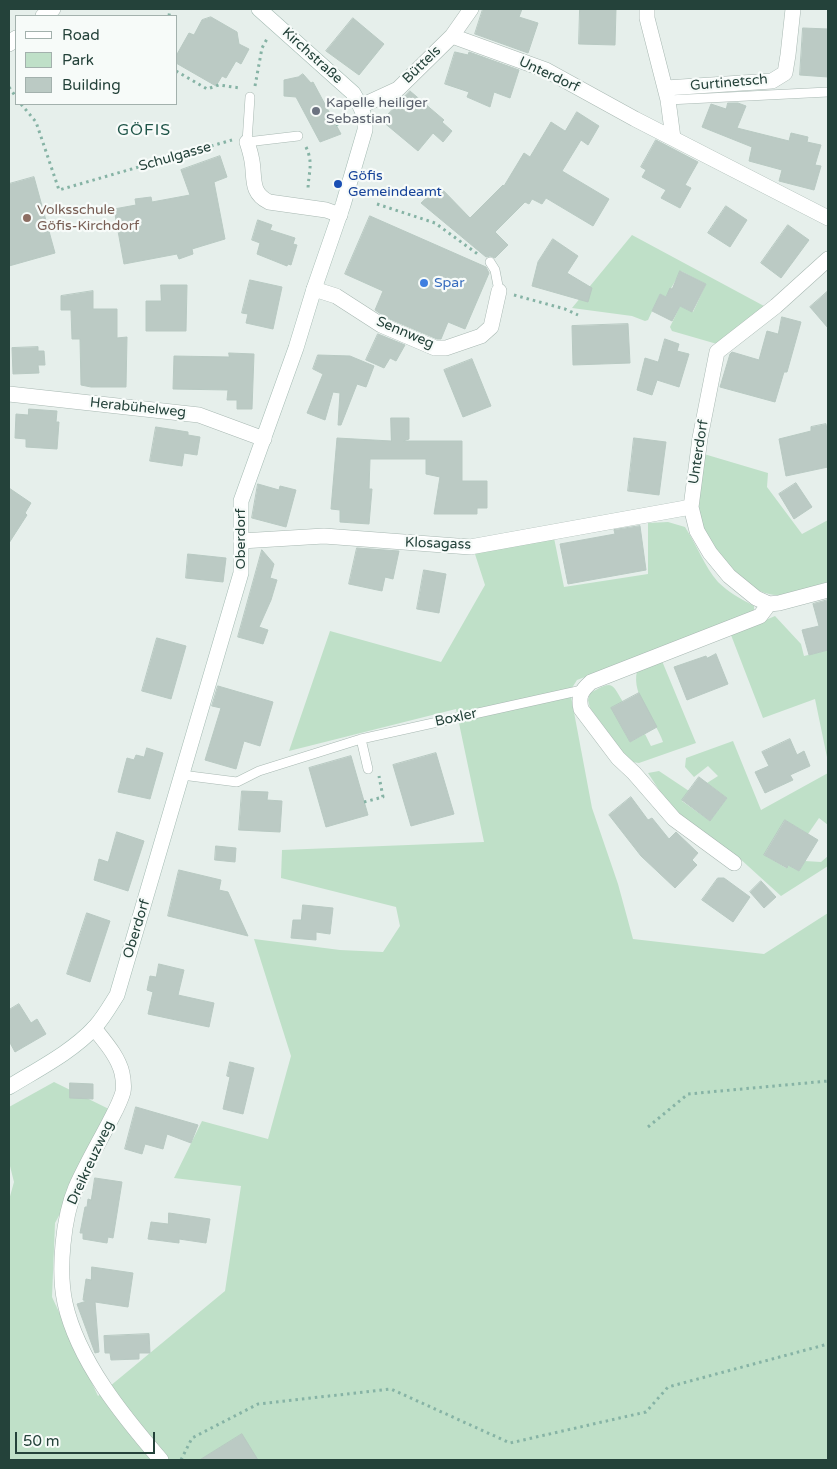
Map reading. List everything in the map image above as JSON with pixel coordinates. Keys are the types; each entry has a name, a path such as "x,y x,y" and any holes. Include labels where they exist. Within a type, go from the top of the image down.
{"street":[{"name":"Kirchstraße","path":"259,9 353,93 361,106"},
{"name":"Büttels","path":"361,106 398,89 452,36 471,9"},
{"path":"646,9 667,94 673,138"},
{"name":"Gurtinetsch","path":"667,94 772,82 785,73 793,9"},
{"name":"Unterdorf","path":"452,36 546,70 828,218"},
{"name":"Oberdorf","path":"9,1087 71,1048 94,1028 105,1015 117,995 241,574 241,501 296,348 340,215 365,130 366,119 361,106"},
{"path":"247,142 252,161 256,192 262,198 269,202 326,210 340,215"},
{"name":"Unterdorf","path":"769,604 756,598 729,576 710,554 697,531 691,507 700,438 717,352 776,306 828,259"},
{"name":"Sennweg","path":"314,289 336,296 381,325 435,348 446,348 481,336 491,328 499,291"},
{"name":"Herabühelweg","path":"9,394 199,415 264,438"},
{"name":"Klosagass","path":"241,541 324,536 470,547 691,507"},
{"path":"769,604 779,604 828,590"},
{"name":"Boxler","path":"582,690 591,682 760,616 769,604"},
{"path":"582,690 579,699 581,709 618,758 634,773 674,819 734,863"},
{"name":"Dreikreuzweg","path":"94,1028 113,1054 122,1072 123,1090 118,1106 76,1188 66,1219 63,1252 65,1302 76,1334 96,1374 133,1427 160,1460"}],"lane":[{"name":"Gurtinetsch","path":"667,94 828,92"},
{"path":"250,97 247,142 301,139"},
{"name":"Sennweg","path":"490,262 495,270 499,291"},
{"name":"Boxler","path":"182,775 237,782 259,771 361,739 582,690"},
{"path":"361,739 368,769"}],"path":[{"path":"178,72 206,88 218,85 240,88 250,97 255,86 262,48 275,23"},
{"name":"Schulgasse","path":"22,105 36,122 59,190 231,140 238,139 247,142"},
{"path":"336,125 346,119"},
{"path":"301,139 312,166 308,176 307,207"},
{"path":"377,204 435,222 490,262"},
{"path":"499,291 565,309 578,315"},
{"path":"648,1127 688,1094 828,1081"},
{"path":"181,1460 192,1438 258,1404 392,1389 510,1443 646,1412 668,1386 828,1344"}],"green space":[{"path":"632,235 764,306 717,344 672,331 670,327 680,306 693,312 706,284 681,271 666,297 660,294 648,320 572,308"},
{"path":"704,454 768,473 767,487 802,534 828,520 828,583 776,595 765,593 741,579 712,545 701,523 699,499"},
{"path":"668,522 685,527 718,582 730,592 754,606 754,611 751,614 577,680 570,691 592,808 618,884 633,939 764,954 828,913 828,1460 9,1460 9,1200 14,1182 9,1162 9,1107 54,1082 115,1112 55,1223 52,1297 98,1396 225,1291 241,1186 174,1178 202,1121 268,1139 291,1056 254,939 340,950 383,952 400,926 396,907 281,878 282,850 484,842 456,709 289,751 330,631 441,662 485,585 474,551 554,538 564,587 648,574 648,523"},
{"path":"775,616 801,644 804,656 828,650 828,762 815,699 763,718 731,635"},
{"path":"662,661 696,743 639,763 632,762 590,708 588,700 590,693 607,685 616,690 623,702 612,708 630,742 645,734 651,746 663,742 641,699 636,680 637,671"},
{"path":"733,741 761,810 828,773 828,825 819,818 808,834 785,820 764,855 786,868 788,865 799,871 805,861 821,862 828,856 828,866 781,896 737,856 676,816 648,773 659,771 689,791 682,801 710,821 727,798 707,783 718,776 708,766 694,777 685,767 686,758"}],"building":[{"path":"483,9 522,9 519,17 538,23 528,53 475,34"},
{"path":"580,9 616,9 615,45 579,44"},
{"path":"211,17 237,32 239,44 249,49 241,64 236,61 226,78 222,76 216,86 178,64 178,52 189,33 194,35 202,20"},
{"path":"353,18 384,44 359,75 326,51"},
{"path":"803,28 828,29 828,77 800,75"},
{"path":"455,52 468,55 469,52 519,70 510,98 494,92 490,107 467,97 469,92 445,84"},
{"name":"Kapelle heiliger Sebastian","path":"303,74 311,83 313,82 341,134 320,142 296,97 284,96 284,80"},
{"path":"410,91 444,120 442,122 452,131 443,142 433,133 418,151 382,121"},
{"path":"728,103 738,103 746,106 737,128 789,141 791,133 808,137 807,142 821,145 815,165 821,166 814,190 779,181 782,170 749,161 752,147 702,127 711,104 726,109"},
{"path":"577,112 599,126 588,145 581,140 562,171 609,199 593,226 546,198 542,204 532,199 529,204 525,202 495,232 508,245 495,258 486,257 421,203 439,186 470,218 504,186 524,153 530,157 551,122 565,131"},
{"path":"656,140 698,162 685,185 691,188 680,208 661,198 666,190 642,177 646,170 641,167"},
{"path":"220,156 227,177 214,182 225,239 192,249 193,254 179,259 177,254 124,264 114,209 136,205 135,199 151,197 152,202 190,195 181,170"},
{"name":"Volksschule Göfis-Kirchdorf","path":"34,177 55,253 9,266 9,184"},
{"path":"726,206 747,220 730,247 708,233"},
{"name":"Spar","path":"370,216 486,267 489,273 465,329 448,322 441,339 437,339 385,317 375,310 383,291 345,274"},
{"path":"258,220 272,225 270,230 295,238 293,244 297,245 291,265 288,264 287,266 257,254 260,243 252,240"},
{"path":"788,225 809,240 781,278 761,263"},
{"path":"553,239 578,256 567,273 592,288 588,302 532,286 538,262"},
{"path":"680,271 706,284 692,312 680,306 672,321 652,311 660,294 666,297 670,288 672,289"},
{"path":"250,280 282,287 273,329 246,323 248,314 242,313"},
{"path":"161,285 187,285 186,331 146,331 146,301 161,301"},
{"path":"93,291 93,309 117,309 117,338 127,337 126,387 91,387 81,385 80,339 72,339 71,310 61,310 61,296"},
{"path":"828,291 828,328 810,307"},
{"path":"782,317 801,322 787,372 784,372 775,402 720,387 730,354 732,352 759,360 767,331 778,334"},
{"path":"628,324 630,363 573,365 572,326"},
{"path":"378,334 405,345 396,361 390,358 384,368 366,360"},
{"path":"665,339 679,344 677,351 689,354 679,387 657,380 652,395 637,390 645,358 658,362"},
{"path":"38,347 38,351 44,351 45,365 38,365 39,373 13,374 12,348"},
{"path":"229,353 254,354 252,409 237,409 237,400 227,400 228,390 173,389 174,356 229,357"},
{"path":"318,355 350,356 374,366 366,387 357,384 341,425 338,425 340,393 333,392 325,420 307,413 323,374 313,369"},
{"path":"472,359 491,406 463,417 444,370"},
{"path":"29,409 57,411 56,422 59,422 57,449 26,447 26,439 15,438 16,414 28,415"},
{"path":"391,418 409,418 409,439 403,441 462,441 462,481 487,481 487,508 477,508 477,514 434,514 440,477 426,474 426,459 370,459 369,489 372,489 369,524 340,522 340,510 331,509 337,438 391,441"},
{"path":"826,424 828,467 786,476 779,439 811,431 811,427"},
{"path":"156,427 188,432 188,435 200,437 197,455 184,453 182,466 150,461"},
{"path":"634,438 666,442 659,495 628,491"},
{"path":"796,483 812,507 794,519 779,494"},
{"path":"258,484 279,490 280,486 296,490 286,527 252,518"},
{"path":"9,488 31,503 25,513 27,515 9,543"},
{"path":"640,526 646,570 568,584 560,544 615,534 614,530"},
{"path":"357,548 399,551 393,579 385,577 382,591 349,584"},
{"path":"262,550 274,564 270,578 277,580 271,600 259,627 268,630 263,644 238,637"},
{"path":"188,554 226,558 223,582 186,578"},
{"path":"424,570 446,574 439,613 417,609"},
{"path":"828,600 828,650 809,655 802,630 819,626 813,604"},
{"path":"157,638 186,646 171,699 142,691"},
{"path":"716,654 728,684 687,700 674,667"},
{"path":"218,686 273,702 260,746 244,741 236,769 205,760 221,708 212,706"},
{"path":"639,693 657,727 630,742 611,708"},
{"path":"790,739 797,755 804,751 810,766 790,775 793,780 765,793 755,772 769,766 762,752"},
{"path":"147,748 163,753 150,799 118,792 127,758 134,760 136,755 144,757"},
{"path":"436,753 454,814 411,826 393,765"},
{"path":"351,756 368,815 326,827 309,768"},
{"path":"699,777 727,798 710,821 682,800"},
{"path":"242,791 268,792 267,800 282,801 280,832 239,830"},
{"path":"631,797 648,820 652,818 669,839 676,832 698,853 692,860 697,865 675,888 641,856 609,815"},
{"path":"785,820 818,840 799,871 788,865 787,868 764,855"},
{"path":"117,832 144,841 128,891 94,880 99,859 108,862"},
{"path":"216,846 236,848 235,862 215,860"},
{"path":"179,870 221,880 219,890 228,892 248,936 168,916"},
{"path":"718,878 724,878 750,897 733,922 702,900"},
{"path":"761,881 776,897 764,908 750,892"},
{"path":"303,905 333,908 330,934 316,932 316,940 291,938 293,920 301,920"},
{"path":"87,913 110,921 90,982 67,974"},
{"path":"159,964 184,970 178,995 214,1003 209,1027 148,1014 153,992 147,990 150,976 156,977"},
{"path":"19,1004 31,1023 37,1019 46,1034 15,1052 9,1041 9,1010"},
{"path":"230,1062 254,1068 243,1114 223,1109 230,1077 227,1076"},
{"path":"70,1083 93,1084 93,1099 70,1098"},
{"path":"136,1107 198,1125 191,1143 167,1134 163,1149 145,1144 142,1154 125,1149"},
{"path":"95,1178 122,1182 113,1238 108,1237 107,1243 83,1239 83,1233 80,1233 85,1207 87,1207 88,1199 91,1200"},
{"path":"169,1213 210,1219 206,1243 179,1239 179,1243 148,1239 151,1222 168,1224"},
{"path":"92,1267 133,1273 128,1307 95,1302 99,1352 95,1353 77,1304 87,1301 83,1300 86,1279 91,1280"},
{"path":"149,1334 150,1353 139,1353 139,1359 111,1360 110,1353 105,1353 104,1336"},
{"path":"242,1434 258,1460 200,1460"}],"place":[{"name":"Kapelle heiliger Sebastian","path":"316,111"},
{"name":"Göfis Gemeindeamt","path":"338,184"},
{"name":"Volksschule Göfis-Kirchdorf","path":"27,218"},
{"name":"Spar","path":"424,283"}],"district":[{"name":"GÖFIS","path":"144,131"}]}
